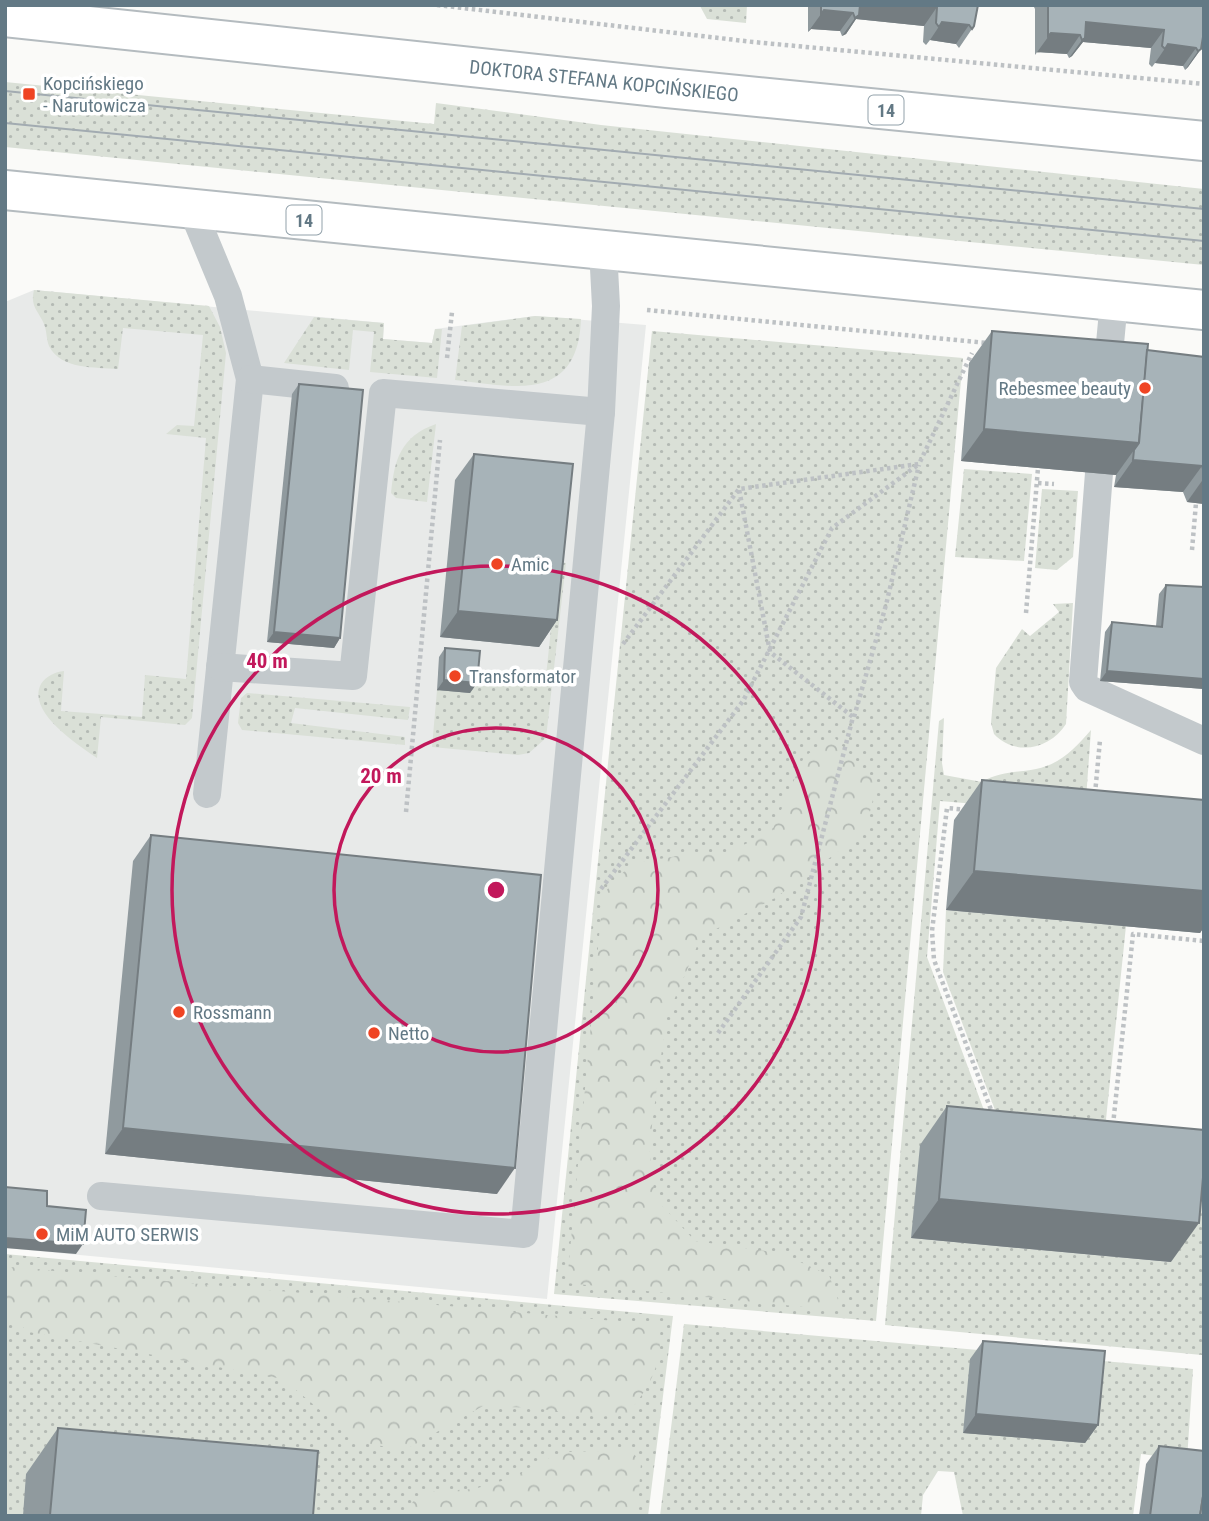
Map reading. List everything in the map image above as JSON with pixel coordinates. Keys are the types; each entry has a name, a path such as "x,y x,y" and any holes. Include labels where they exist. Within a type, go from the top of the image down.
{"main road":[{"name":"DOKTORA STEFANA KOPCIŃSKIEGO","path":"5,17 707,92 1204,141"},
{"name":"14","path":"5,190 1204,310"}],"lane":[{"path":"192,209 228,296 250,379 207,794"},
{"path":"101,1196 524,1234 601,412 606,306 603,249"},
{"path":"1107,375 1114,301"},
{"path":"250,379 601,412"},
{"path":"220,667 353,676 383,393"},
{"path":"1099,473 1083,682 1087,688 1204,741"}],"path":[{"path":"437,5 753,41 1204,84"},
{"path":"606,306 992,344"},
{"path":"407,812 452,312"},
{"path":"718,1033 801,917 886,605 919,464 972,353"},
{"path":"621,647 739,489 919,464"},
{"path":"596,896 743,701 832,528 919,464"},
{"path":"1026,613 1038,468"},
{"path":"739,489 770,652 853,718 852,725"},
{"path":"1192,550 1196,503"},
{"path":"1093,806 1104,696"},
{"path":"973,810 947,808 932,931 933,950 934,960 996,1124"},
{"path":"1112,1136 1133,934 1204,941"}],"shaded area":[{"path":"34,290 384,323 383,339 432,343 435,329 535,316 646,325 547,1299 5,1248 5,302"}],"green space":[{"path":"747,5 746,23 707,19 700,6"},
{"path":"5,82 434,124 436,103 601,125 1204,189 1204,265 5,147"},
{"path":"34,290 209,306 220,327 226,353 192,718 185,725 101,717 97,758 57,727 41,706 38,695 45,679 64,671 61,711 142,717 145,675 186,679 206,438 166,434 177,425 194,426 203,335 123,328 118,369 79,366 54,354 49,346 44,324 34,305"},
{"path":"535,316 581,319 577,346 568,365 555,377 539,384 520,386 455,380 462,326"},
{"path":"314,317 384,323 383,339 432,343 435,329 442,329 437,378 370,372 374,332 353,330 349,370 284,363"},
{"path":"652,331 963,358 876,1321 554,1294"},
{"path":"436,424 427,502 396,498 391,493 397,460 407,442"},
{"path":"964,469 1032,474 1024,561 955,557"},
{"path":"1042,489 1078,491 1073,557 1057,570 1035,568"},
{"path":"558,562 566,563 546,738 529,753 518,755 432,747 437,690 472,669 546,676"},
{"path":"1073,603 1066,724 1059,733 1042,744 1022,748 1012,746 994,734 991,723 996,668 1022,629 1030,636 1059,612 1053,604"},
{"path":"247,693 410,707 408,720 295,708 291,723 405,737 405,745 242,730 238,723 241,698"},
{"path":"944,718 944,775 982,782 1002,774 1045,767 1073,749 1091,730 1085,813 940,801 927,957 988,1121 911,1238 1171,1262 1204,1153 1202,1355 885,1325 939,721"},
{"path":"833,736 877,783 865,832 775,898 701,937 666,1019 649,1148 655,1198 695,1241 780,1253 829,1275 842,1311 567,1283 603,894 631,864 683,855 725,854 772,831 804,757"},
{"path":"946,910 1126,926 1105,1129 998,1118 943,972"},
{"path":"5,1254 673,1316 648,1516 5,1516"},
{"path":"10,1267 660,1325 659,1351 654,1373 628,1414 598,1417 535,1408 483,1406 405,1450 358,1442 283,1379 29,1332 5,1313 5,1275"},
{"path":"684,1324 1193,1369 1187,1460 1141,1454 1133,1516 963,1516 954,1472 938,1471 923,1495 921,1516 660,1516"},
{"path":"631,1450 641,1463 637,1516 397,1516 424,1492 474,1489 515,1477 540,1461 568,1452"}],"building":[{"path":"821,5 860,5 859,15 855,18 853,13 824,10 821,14"},
{"path":"915,5 978,5 972,29 969,25 942,22 939,27 936,23 937,7"},
{"path":"1048,5 1204,5 1201,49 1198,51 1196,48 1168,44 1165,49 1162,46 1164,30 1086,22 1085,38 1082,40 1080,35 1051,33 1048,36"},
{"path":"992,331 1148,344 1139,443 984,429"},
{"path":"1147,350 1204,357 1204,472 1202,466 1133,460 1134,450 1139,443"},
{"path":"299,384 363,390 340,638 274,632"},
{"name":"Amic","path":"474,454 573,464 557,620 458,611"},
{"path":"1166,585 1204,587 1204,679 1107,671 1112,622 1162,627"},
{"path":"445,648 480,651 477,683 444,680"},
{"path":"982,780 1204,800 1204,891 974,871"},
{"name":"Netto","path":"151,835 541,875 515,1168 123,1128"},
{"path":"947,1106 1204,1130 1199,1223 939,1199"},
{"name":"MiM AUTO SERWIS","path":"5,1187 47,1191 47,1206 86,1210 83,1244 5,1238"},
{"path":"983,1341 1105,1351 1098,1425 976,1414"},
{"path":"58,1428 318,1451 313,1516 50,1515"},
{"path":"1159,1446 1204,1451 1204,1490 1200,1516 1150,1516"},
{"path":"1204,1490 1204,1516 1200,1516"}],"tram line":[{"path":"5,91 1204,209"},
{"path":"5,123 1204,241"}],"place":[{"name":"Kopcińskiego - Narutowicza","path":"29,94"},
{"name":"Rebesmee beauty","path":"1145,388"},
{"name":"Amic","path":"497,564"},
{"name":"Transformator","path":"455,676"},
{"name":"Rossmann","path":"179,1012"},
{"name":"Netto","path":"374,1033"},
{"name":"MiM AUTO SERWIS","path":"42,1234"}]}
